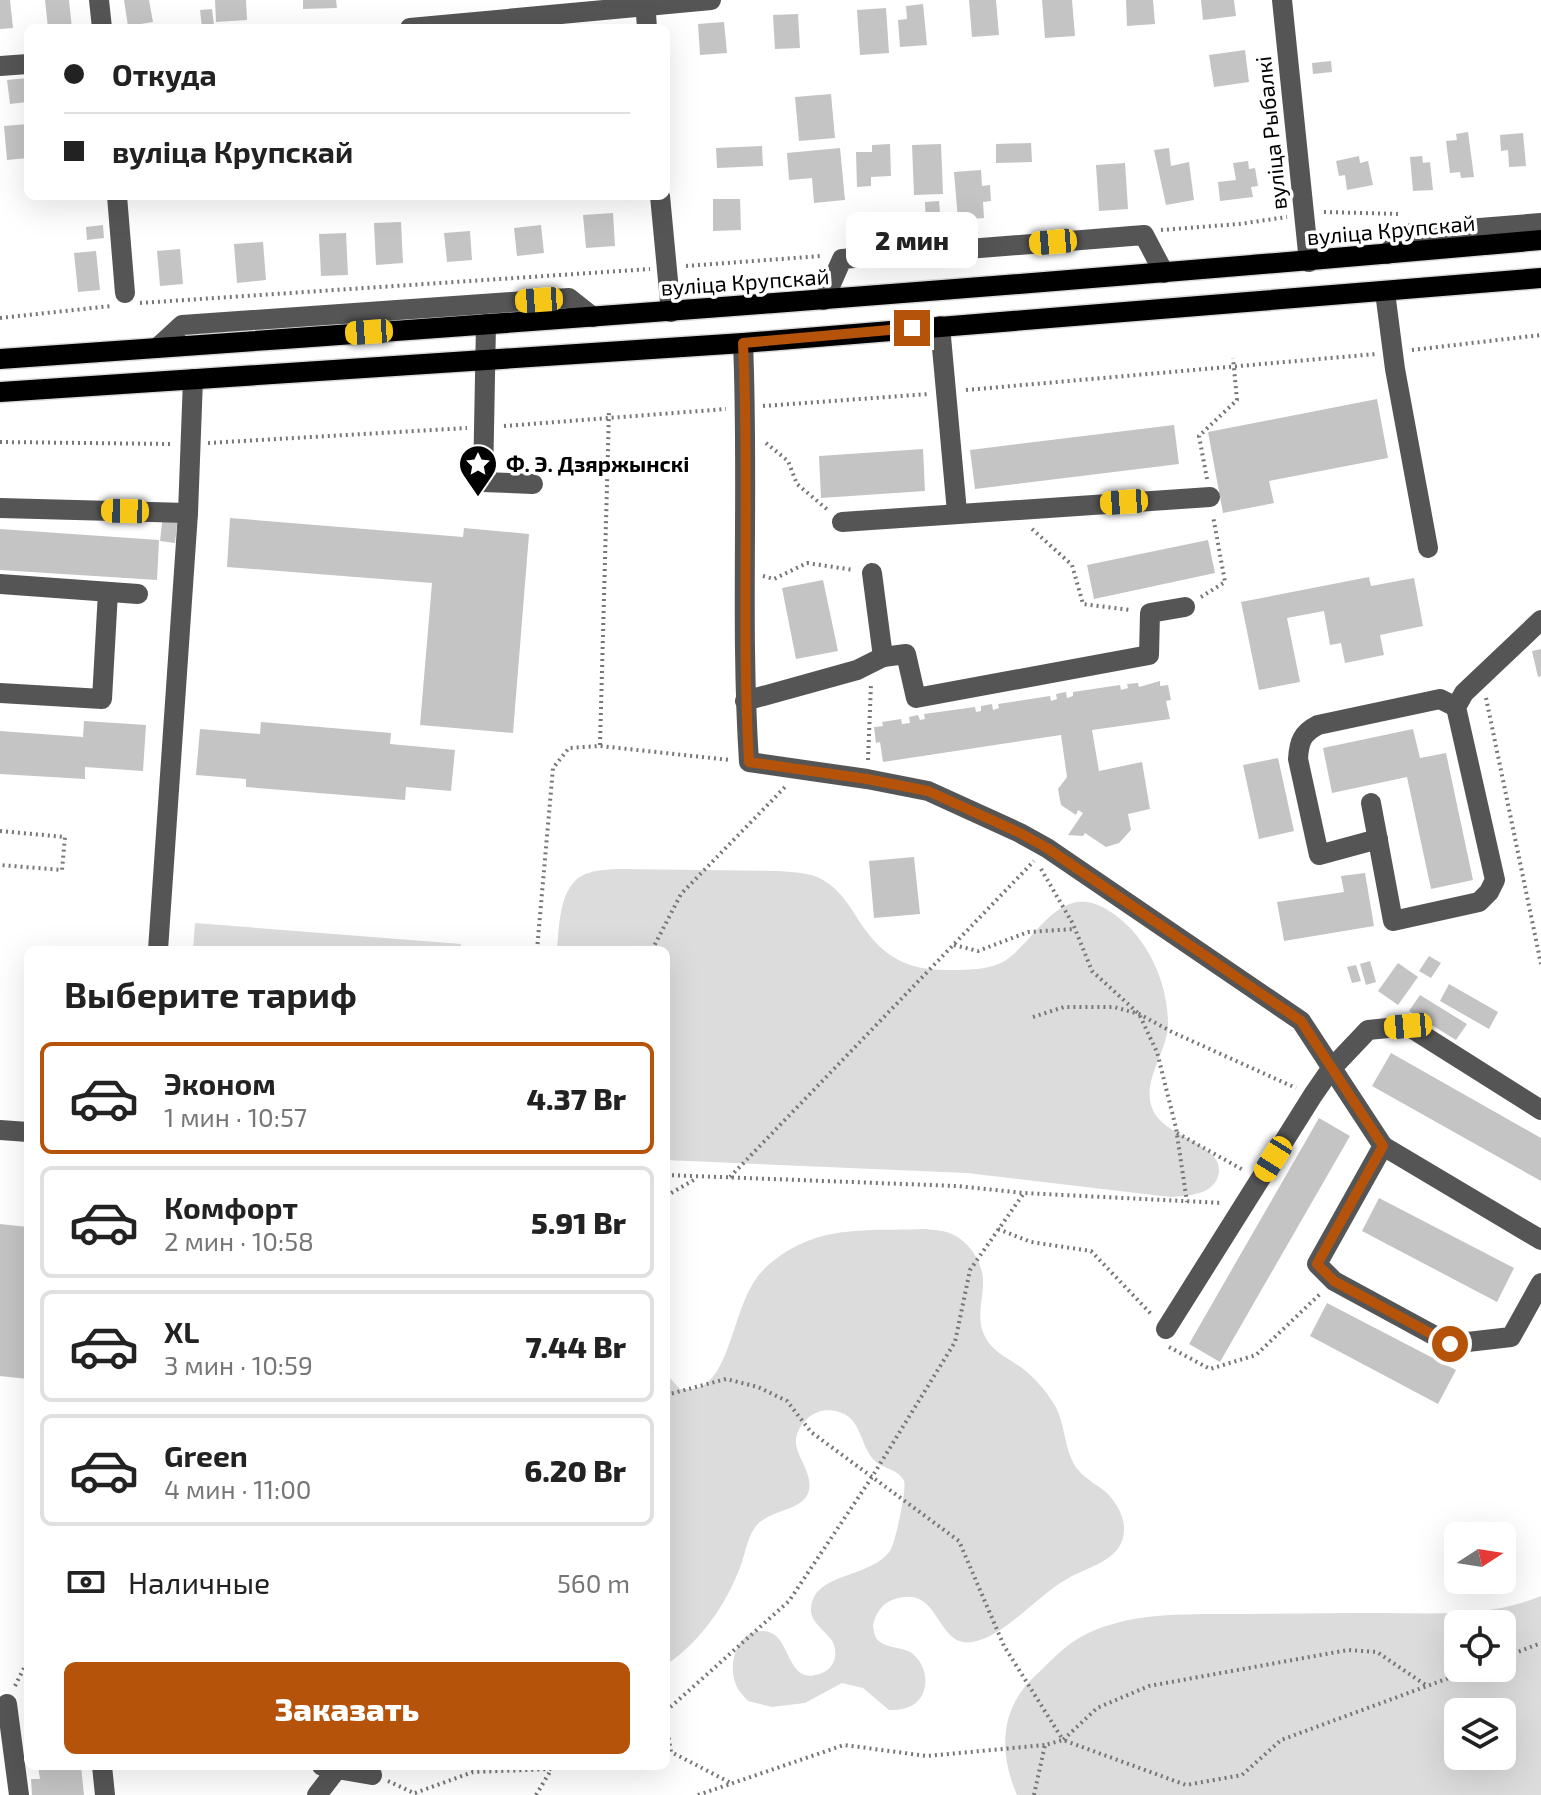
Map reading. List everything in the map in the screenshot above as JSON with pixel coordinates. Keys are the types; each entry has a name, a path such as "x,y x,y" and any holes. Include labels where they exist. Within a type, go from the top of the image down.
{"main road":[{"name":"вуліца Крупскай","path":"0,359 671,312 1309,262 1541,240"},
{"path":"0,392 743,343 1541,278"}],"street":[{"path":"99,0 102,24"},
{"path":"448,24 645,3 711,0"},
{"name":"вуліца Рыбалкі","path":"1282,0 1309,262"},
{"path":"645,3 647,24"},
{"path":"0,66 24,64"},
{"path":"117,200 121,301"},
{"path":"660,200 671,312"},
{"path":"1387,254 1404,234 1541,223"},
{"path":"824,300 842,259 1144,235 1164,273"},
{"path":"1385,292 1428,548"},
{"path":"157,348 182,325 569,298 593,317"},
{"path":"486,324 483,482 533,484"},
{"path":"940,326 957,512"},
{"path":"743,343 745,701 749,762 928,791 1020,833 1041,854 1301,1021 1383,1146 1541,1240"},
{"path":"158,946 188,513 193,379"},
{"path":"842,522 1210,497"},
{"path":"0,508 188,513"},
{"path":"872,573 877,659"},
{"path":"0,584 138,594"},
{"path":"0,693 102,699 108,592"},
{"path":"745,701 857,670 877,659 906,654 916,698 1149,655 1150,613 1185,607"},
{"path":"1371,803 1393,921 1479,902 1489,892 1495,880 1456,707 1464,693 1541,620"},
{"path":"1378,839 1319,855 1298,759 1299,743 1306,731 1318,725 1440,699 1456,707"},
{"path":"1166,1329 1313,1095 1331,1069 1368,1030 1408,1026 1541,1110"},
{"path":"0,1130 24,1132"},
{"path":"1383,1146 1317,1264 1334,1281 1450,1344 1511,1337 1541,1283"},
{"path":"7,1704 19,1795"},
{"path":"102,1770 105,1795"},
{"path":"317,1795 329,1770"},
{"path":"342,1770 372,1775"}],"path":[{"path":"1160,230 1239,224 1321,212 1406,214"},
{"path":"0,318 121,301 825,256"},
{"path":"0,442 191,444 484,427 609,415 745,417 946,392 1393,352 1541,335"},
{"path":"600,746 609,415"},
{"path":"745,417 788,461 797,484 842,522"},
{"path":"1010,509 1072,565 1083,604 1150,613"},
{"path":"746,571 774,579 807,563 872,573"},
{"path":"867,779 877,659"},
{"path":"1482,676 1541,964"},
{"path":"537,946 553,768 569,748 600,746 749,762"},
{"path":"654,946 681,894 801,770"},
{"path":"0,831 65,837 62,870 0,865"},
{"path":"730,1177 1041,854 1092,971 1139,1014 1157,1052 1177,1133 1187,1202"},
{"path":"954,945 978,951 1028,932 1075,929"},
{"path":"1033,1017 1064,1007 1114,1007 1139,1014 1313,1095"},
{"path":"1177,1133 1260,1180"},
{"path":"670,1175 957,1186 1024,1193 1247,1204"},
{"path":"670,1194 699,1177"},
{"path":"670,1707 789,1601 872,1477 955,1342 970,1270 1024,1193"},
{"path":"670,1394 726,1379 758,1387 787,1401 811,1432 959,1541 1004,1646 1063,1740 1186,1785 1242,1775 1281,1740 1444,1680"},
{"path":"1516,1653 1541,1643"},
{"path":"698,1795 844,1745 927,1756 1045,1745 1063,1740 1097,1708 1149,1686 1348,1650 1377,1652 1427,1686"},
{"path":"7,1704 24,1668"},
{"path":"1034,1795 1045,1745"},
{"path":"670,1746 671,1752 731,1783"},
{"path":"372,1775 416,1794 473,1772 506,1770"},
{"path":"536,1795 553,1770"}],"shaded area":[{"path":"595,871 776,871 812,875 839,893 878,945 889,954 911,965 939,970 980,969 1003,962 1061,908 1074,903 1089,902 1106,909 1133,931 1143,945 1164,993 1168,1027 1150,1093 1155,1114 1162,1122 1212,1155 1218,1163 1217,1180 1200,1193 1170,1197 967,1173 670,1160 670,946 557,946 561,914 570,888 575,881"},
{"path":"195,923 461,944 461,946 193,946"},
{"path":"879,1230 943,1231 967,1245 977,1258 982,1272 980,1319 984,1335 996,1350 1031,1376 1054,1404 1075,1465 1116,1505 1124,1526 1123,1537 1119,1547 1105,1560 1056,1586 1008,1625 984,1639 963,1642 955,1639 925,1602 917,1598 907,1597 886,1603 874,1621 875,1636 883,1644 910,1652 920,1662 925,1675 922,1695 908,1707 889,1710 863,1688 842,1683 805,1703 772,1707 748,1701 737,1688 733,1666 741,1642 754,1632 772,1633 802,1673 811,1676 824,1672 832,1665 834,1646 813,1618 812,1602 825,1585 871,1566 890,1551 904,1494 904,1481 875,1461 856,1426 845,1414 828,1410 808,1418 796,1438 809,1480 806,1497 756,1526 735,1580 720,1608 690,1645 670,1662 670,1378 680,1389 696,1388 709,1381 723,1360 750,1288 758,1276 785,1252 832,1234"},
{"path":"1541,1596 1541,1795 1017,1795 1011,1779 1005,1746 1006,1730 1009,1715 1025,1687 1079,1638 1112,1624 1184,1614 1444,1613 1444,1682 1516,1682 1516,1610 1488,1610"}],"building":[{"path":"0,0 10,0 13,28 0,29"},
{"path":"45,0 69,0 72,24 48,24"},
{"path":"124,0 149,0 153,22 128,24"},
{"path":"215,0 246,0 247,20 216,22"},
{"path":"303,0 336,0 337,8 303,9"},
{"path":"969,0 996,0 999,35 972,37"},
{"path":"1042,0 1072,0 1075,36 1045,38"},
{"path":"1126,0 1153,0 1155,24 1127,26"},
{"path":"1201,0 1234,0 1236,16 1203,20"},
{"path":"923,4 927,45 900,47 898,20 907,19 906,6"},
{"path":"886,8 889,53 860,55 857,10"},
{"path":"212,9 214,24 202,24 200,10"},
{"path":"798,14 800,48 775,49 773,15"},
{"path":"724,22 727,53 700,55 698,24"},
{"path":"1245,50 1249,82 1214,87 1209,55"},
{"path":"1331,61 1332,72 1313,74 1312,63"},
{"path":"24,78 24,102 10,104 7,80"},
{"path":"831,94 835,138 799,141 795,97"},
{"path":"24,124 24,158 7,160 4,126"},
{"path":"1468,132 1474,177 1461,178 1460,172 1450,173 1446,141 1457,140 1456,134"},
{"path":"1523,133 1526,166 1509,167 1508,150 1501,151 1500,135"},
{"path":"1031,143 1032,162 996,163 996,144"},
{"path":"890,144 891,176 871,177 871,186 857,187 856,152 872,152 872,145"},
{"path":"941,144 943,194 914,195 912,145"},
{"path":"762,146 763,166 717,168 716,148"},
{"path":"840,148 845,200 814,203 812,178 789,180 787,153"},
{"path":"1169,148 1171,166 1189,162 1194,200 1166,205 1154,150"},
{"path":"1359,156 1360,163 1368,161 1373,185 1347,190 1345,175 1339,176 1336,161"},
{"path":"1422,156 1423,163 1430,162 1433,190 1413,191 1410,157"},
{"path":"1248,161 1249,169 1255,168 1258,186 1251,187 1253,197 1220,201 1218,182 1236,180 1233,163"},
{"path":"1125,163 1128,209 1099,211 1096,165"},
{"path":"981,170 982,186 990,185 991,201 983,202 984,218 958,220 954,172"},
{"path":"713,199 740,199 741,230 713,231"},
{"path":"939,201 941,225 926,226 925,202"},
{"path":"613,213 615,246 586,248 583,215"},
{"path":"401,222 403,263 376,265 374,223"},
{"path":"103,225 104,238 87,240 86,227"},
{"path":"541,225 544,253 517,256 514,228"},
{"path":"470,231 472,260 447,262 444,233"},
{"path":"346,233 348,275 321,276 319,234"},
{"path":"263,242 266,280 237,283 234,244"},
{"path":"180,249 183,284 160,286 157,251"},
{"path":"96,251 100,290 78,292 74,253"},
{"path":"1377,399 1388,458 1269,481 1274,503 1223,513 1208,432"},
{"path":"1174,425 1179,464 975,489 970,450"},
{"path":"923,449 925,491 821,498 819,456"},
{"path":"163,515 178,516 175,543 160,541"},
{"path":"230,518 463,537 464,528 529,534 513,733 420,725 432,583 227,567"},
{"path":"0,529 159,540 157,580 0,570"},
{"path":"1208,540 1215,573 1094,599 1087,565"},
{"path":"1369,577 1371,586 1414,578 1423,626 1380,635 1384,655 1345,663 1341,643 1330,645 1324,611 1287,618 1300,682 1259,690 1241,602"},
{"path":"823,580 838,651 796,659 782,588"},
{"path":"1541,649 1541,676 1538,677 1532,651"},
{"path":"1160,681 1160,686 1168,685 1171,700 1166,701 1170,719 1092,730 1099,771 1142,762 1150,809 1128,814 1131,830 1119,843 1106,847 1085,833 1083,836 1068,835 1083,813 1078,810 1076,815 1061,805 1058,789 1067,777 1061,735 883,762 880,742 876,743 874,727 883,726 882,722 901,719 902,724 910,723 909,717 918,715 920,720 925,719 924,714 975,707 976,712 981,711 981,706 992,704 993,710 999,708 998,704 1050,696 1051,701 1057,699 1056,694 1066,692 1067,698 1073,696 1073,692 1120,685 1121,690 1128,688 1127,684 1138,683 1139,687"},
{"path":"84,721 146,725 143,771 85,767 85,779 0,774 0,731 83,737"},
{"path":"261,722 391,733 390,744 455,750 451,791 406,787 405,800 246,787 246,779 196,775 200,729 260,734"},
{"path":"1413,729 1420,758 1446,753 1473,880 1431,889 1407,777 1332,793 1323,748"},
{"path":"1278,758 1294,831 1259,839 1243,765"},
{"path":"914,857 920,914 874,918 869,861"},
{"path":"1365,873 1374,926 1284,941 1277,902 1344,892 1341,876"},
{"path":"1429,956 1441,963 1431,978 1419,971"},
{"path":"1370,961 1376,982 1366,985 1360,964"},
{"path":"1398,963 1418,977 1398,1005 1378,991"},
{"path":"1356,965 1361,981 1352,983 1347,967"},
{"path":"1449,984 1498,1012 1489,1029 1440,1001"},
{"path":"1420,995 1467,1024 1456,1040 1409,1011"},
{"path":"1391,1053 1541,1138 1541,1181 1372,1086"},
{"path":"1319,1118 1350,1136 1220,1362 1189,1344"},
{"path":"1379,1198 1514,1268 1497,1302 1362,1231"},
{"path":"0,1224 24,1227 24,1379 0,1376"},
{"path":"1327,1303 1456,1370 1438,1404 1310,1336"},
{"path":"39,1770 81,1770 84,1795 32,1795 31,1779 40,1779"}],"place":[{"name":"Ф. Э. Дзяржынскі","path":"478,498"}],"route":[{"path":"912,328 743,343 745,701 749,762 928,791 1020,833 1047,848 1301,1021 1383,1146 1317,1264 1334,1281 1450,1344"}]}
